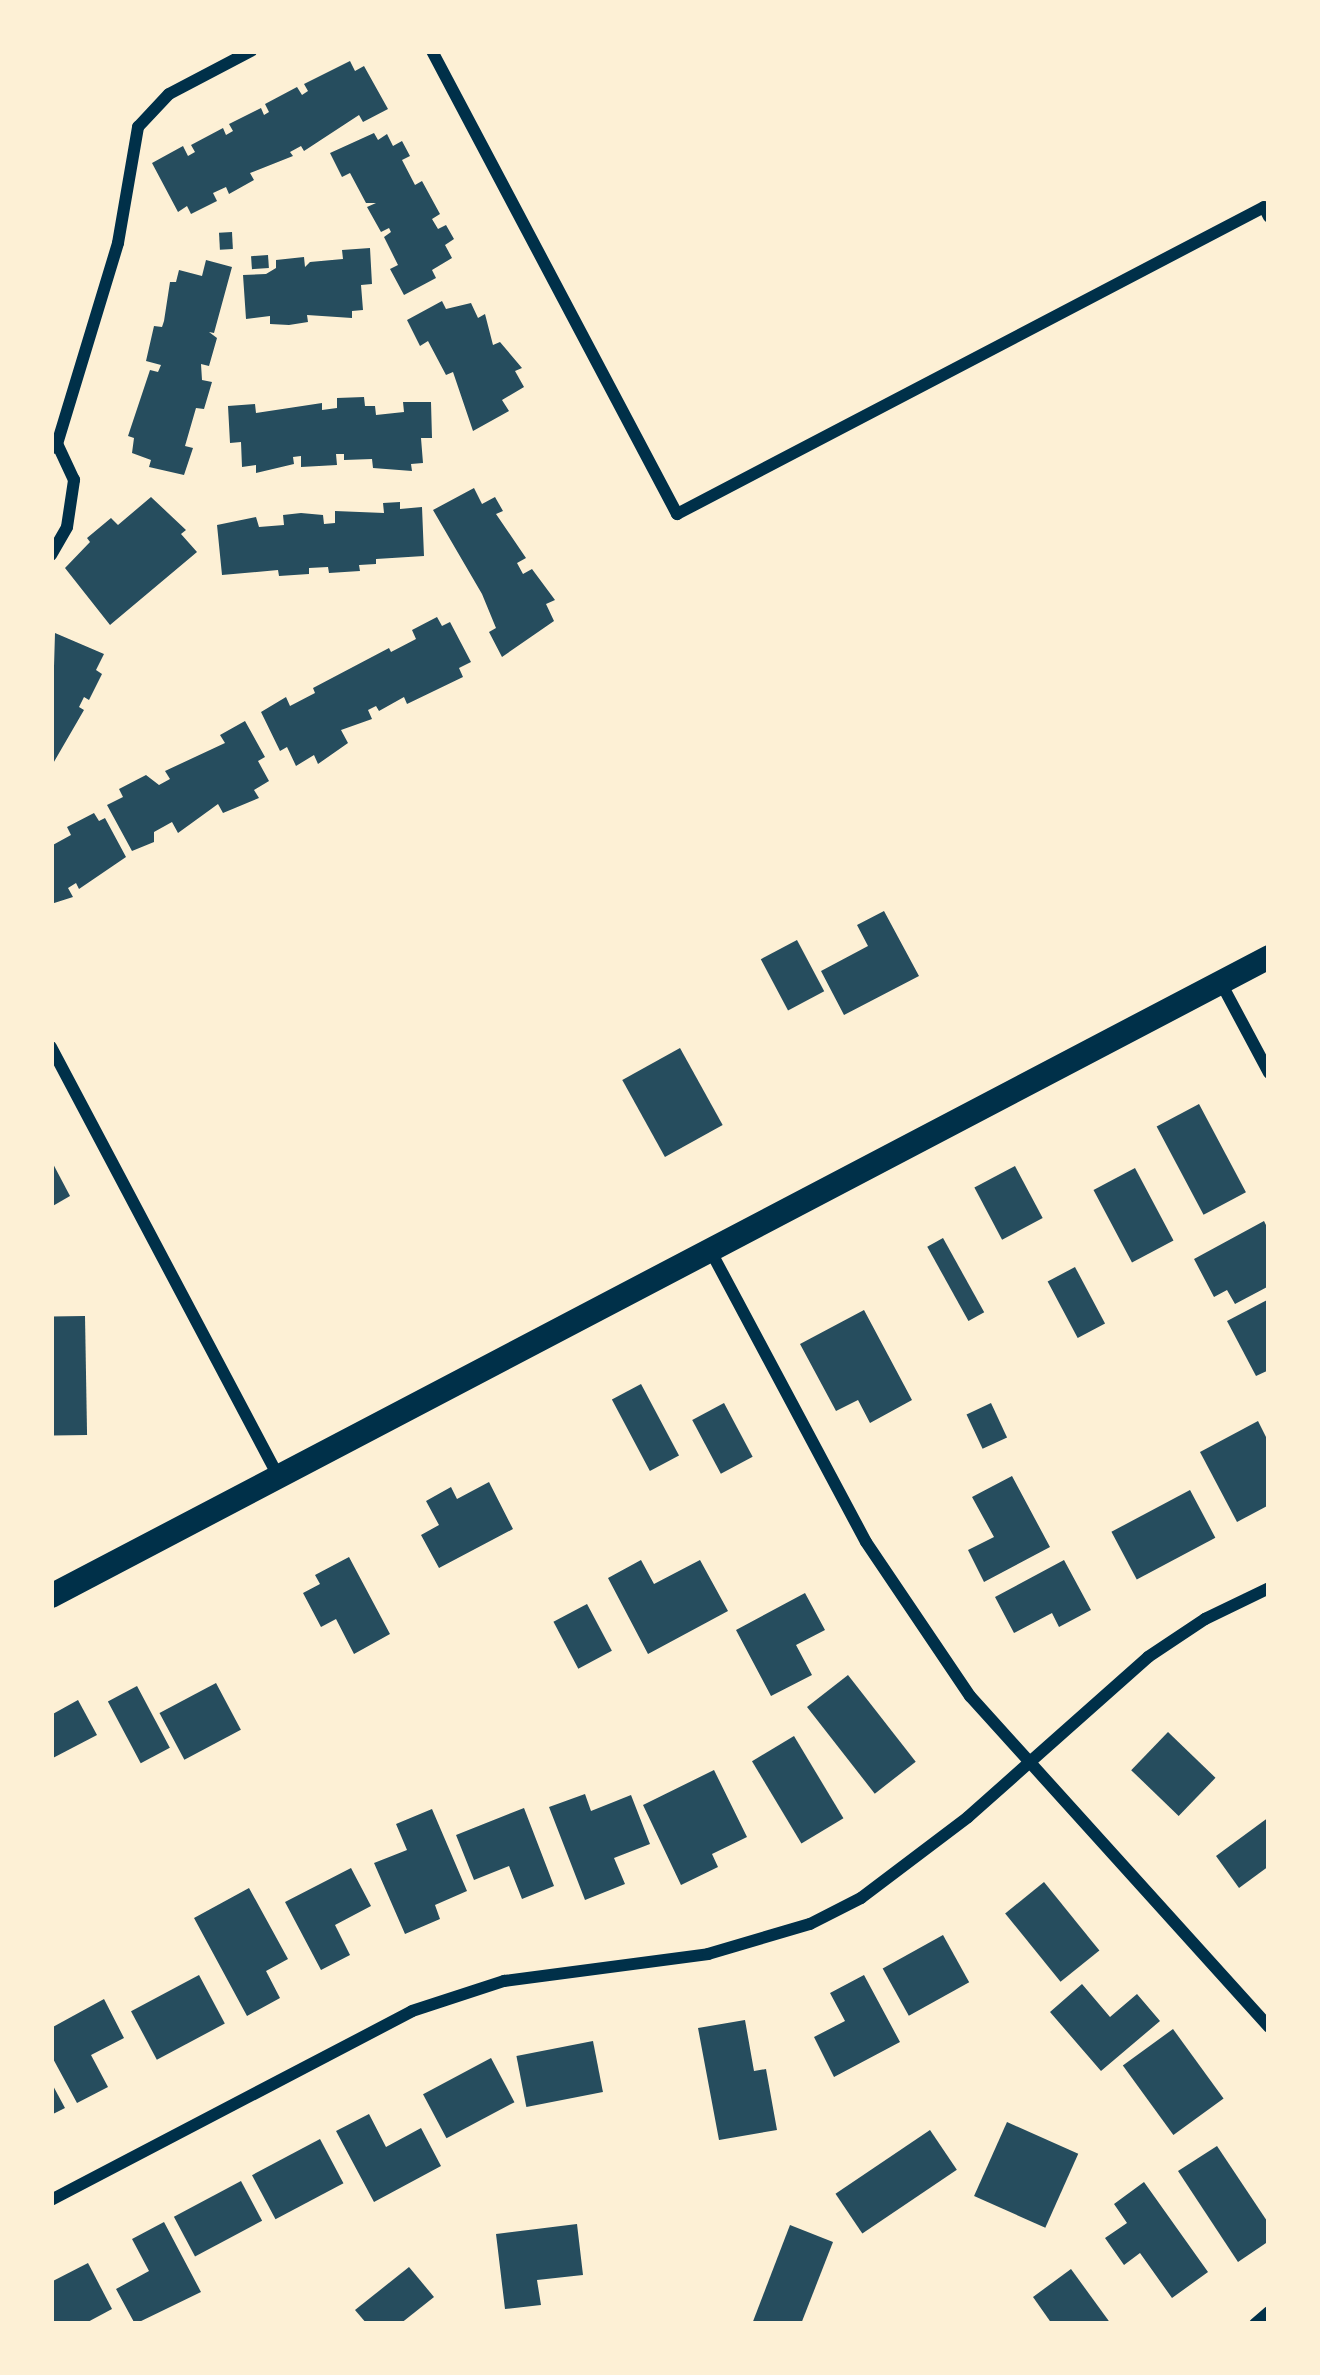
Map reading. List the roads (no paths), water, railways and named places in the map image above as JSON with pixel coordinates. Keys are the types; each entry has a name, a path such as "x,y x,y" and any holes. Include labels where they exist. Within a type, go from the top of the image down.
{"main road":[{"path":"51,1596 1269,957"}],"street":[{"path":"51,555 68,526 74,480 54,447 118,243 132,146 148,112 169,94 251,51"},
{"path":"432,51 677,514 1267,210"},
{"path":"1221,982 1269,1073"},
{"path":"51,1046 278,1476"},
{"path":"709,1247 866,1542 970,1696 1269,2027"},
{"path":"51,2200 412,2011 504,1981 708,1954 810,1924 862,1898 968,1816 1148,1658 1205,1619 1269,1588"},
{"path":"1255,2324 1269,2312"}]}
